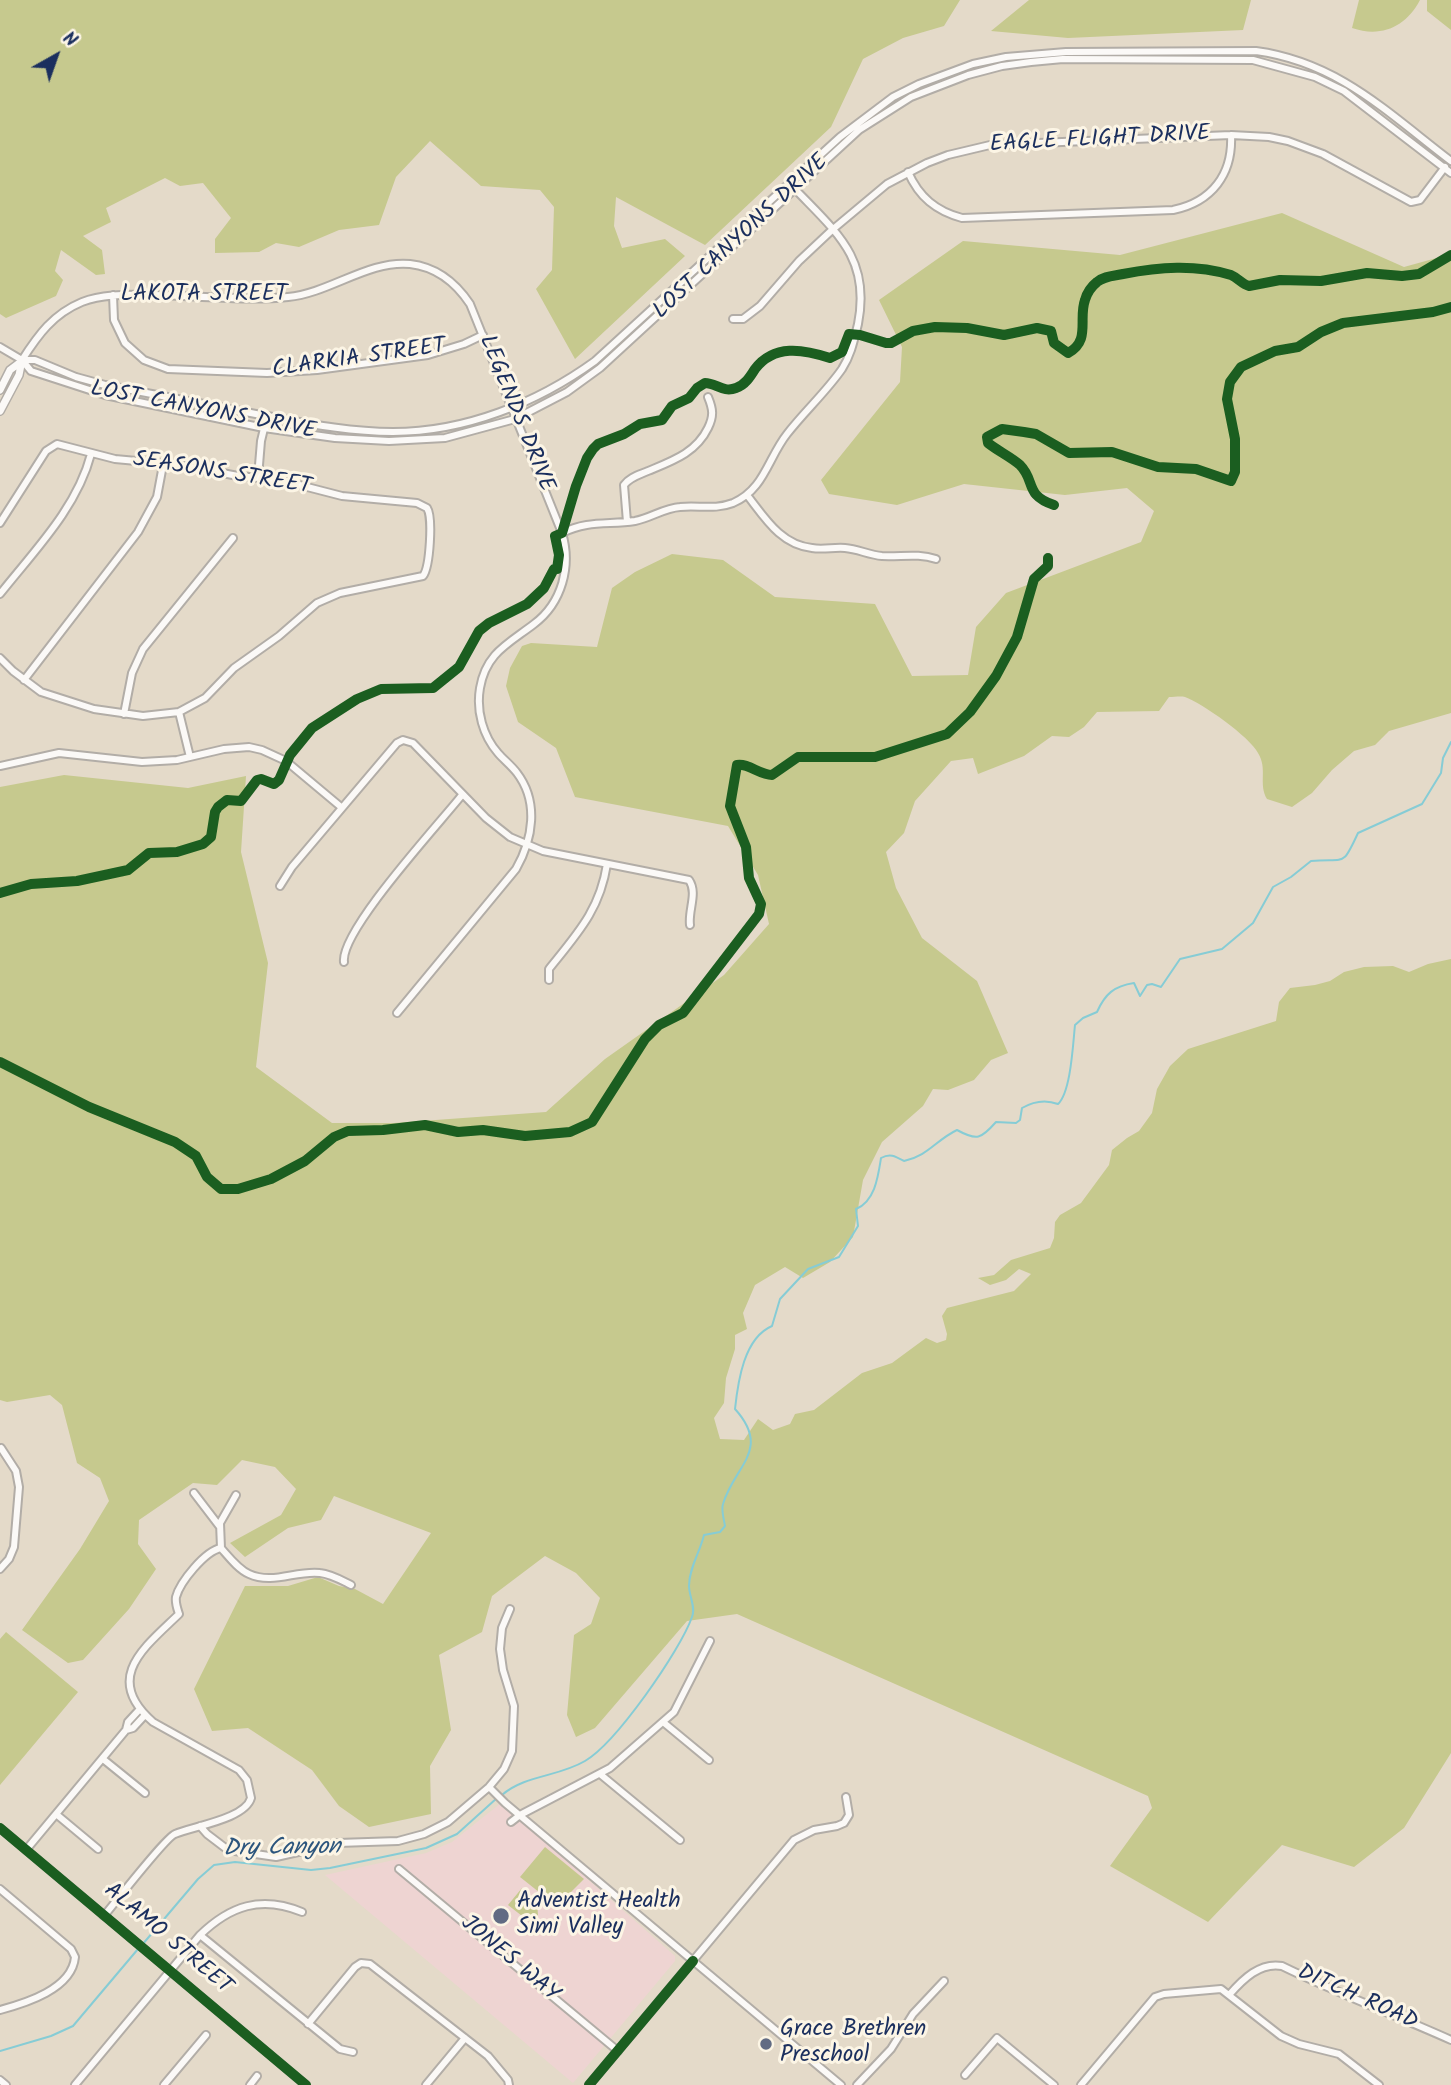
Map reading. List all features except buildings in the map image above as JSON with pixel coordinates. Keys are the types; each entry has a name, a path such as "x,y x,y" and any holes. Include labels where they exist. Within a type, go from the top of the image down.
{"main road":[{"path":"0,390 10,370 22,360"},
{"path":"0,411 19,375 22,360"},
{"name":"ALAMO STREET","path":"0,1828 306,2085"}],"street":[{"name":"LOST CANYONS DRIVE","path":"22,360 35,360 76,377 105,385 335,428 394,432 424,430 484,417 544,393 595,361 789,183 866,116 893,97 919,84 973,64 1006,57 1066,52 1272,53 1317,66 1343,80 1451,161"},
{"name":"LOST CANYONS DRIVE","path":"0,346 22,360 32,371 73,386 264,428 389,442 446,438 515,419 567,392 600,368 859,130 911,97 968,75 1002,66 1063,59 1253,60 1274,64 1315,77 1344,91 1448,171"},
{"name":"EAGLE FLIGHT DRIVE","path":"733,319 743,319 760,306 800,261 868,198 908,172 948,155 1001,144 1231,135 1269,137 1306,147 1411,202 1420,200 1448,171 1451,161"},
{"path":"908,172 920,194 929,202 950,215 962,218 1173,210 1198,202 1218,185 1230,161 1231,135"},
{"path":"562,533 592,523 627,522 646,518 679,507 718,507 747,495 762,480 782,441 844,366 855,340 862,297 859,272 848,250 789,183"},
{"name":"LAKOTA STREET","path":"22,360 37,337 58,316 84,301 113,295 286,298 315,291 378,268 401,264 425,267 447,278"},
{"name":"LEGENDS DRIVE","path":"447,278 470,304 562,533 566,566 559,593 544,616 499,649 487,667 480,688 480,716 484,730 499,755 518,774 529,796 532,821 527,845"},
{"name":"CLARKIA STREET","path":"113,295 114,320 125,343 144,360 168,369 304,372 428,355 483,335"},
{"path":"627,522 624,489 627,481 681,457 698,443 710,425 714,410 708,397"},
{"path":"258,477 258,459 267,416"},
{"name":"SEASONS STREET","path":"0,523 46,451 57,444 91,454 258,477 363,500 417,503 427,508 431,513 428,567 423,576 340,593 317,603 279,636 234,668 205,698 179,712"},
{"path":"0,594 60,518 83,478 91,454"},
{"path":"24,680 138,532 157,497 163,465"},
{"path":"747,495 773,528 786,540 798,545 810,548 853,549 883,556 923,555 936,559"},
{"path":"124,714 132,673 144,649 233,538"},
{"path":"0,658 24,680 51,695 94,709 152,716 179,712 190,757"},
{"path":"280,886 292,867 341,807 397,743 403,740 412,743 497,828 527,845 607,864 685,878 692,884 690,925"},
{"path":"0,766 59,754 132,762 190,757 236,747 262,750 286,761 341,807"},
{"path":"344,962 343,955 359,923 462,795"},
{"path":"397,1013 516,869 527,845"},
{"path":"550,980 549,969 593,911 604,882 607,864"},
{"path":"1,1448 16,1471 19,1486 14,1547 1,1565"},
{"path":"194,1493 220,1527"},
{"path":"236,1495 226,1509 220,1527 221,1548 241,1570 260,1578 318,1573 351,1585"},
{"path":"104,1916 173,1834 227,1817 247,1807 251,1798 247,1780 239,1770 153,1722 142,1712 128,1679 140,1651 178,1614 175,1601 177,1593 195,1567 207,1554 221,1548"},
{"path":"200,1826 228,1850 276,1857 330,1844 398,1841 424,1834 448,1822 490,1787 504,1769 514,1742 514,1706 500,1649 502,1628 510,1609"},
{"path":"512,1822 520,1815 610,1768 674,1712 710,1641"},
{"path":"26,1850 103,1759 126,1730 130,1719 142,1712"},
{"path":"663,1722 709,1760"},
{"path":"103,1759 145,1793"},
{"path":"600,1774 680,1840"},
{"path":"490,1787 505,1803 841,2085"},
{"path":"589,2085 793,1840 814,1830 844,1823 849,1815 846,1797"},
{"path":"57,1814 99,1849"},
{"name":"JONES WAY","path":"399,1869 618,2051"},
{"path":"0,1889 71,1949 75,1961 60,1983 43,1995 0,2010"},
{"path":"75,2085 200,1935 221,1916 244,1906 287,1906 302,1912"},
{"path":"200,1935 340,2049 352,2052"},
{"path":"308,2024 355,1967 361,1963 370,1964 493,2062 509,2085"},
{"name":"DITCH ROAD","path":"1229,1995 1239,1983 1259,1969 1282,1966 1451,2040"},
{"path":"857,2085 891,2049 913,2014 944,1981"},
{"path":"1081,2085 1155,1997 1217,1989 1229,1995 1281,2036 1299,2044 1339,2054 1379,2085"},
{"path":"164,2085 206,2035"},
{"path":"426,2085 465,2038"},
{"path":"965,2075 997,2038 1054,2085"},
{"path":"250,2085 257,2076"},
{"path":"0,2080 6,2085"}],"shaded area":[{"name":"Adventist Health Simi Valley","path":"501,1803 675,1956 675,1961 573,2083 325,1875 426,1853 452,1842"}],"green space":[{"path":"0,0 960,0 944,26 903,38 863,59 831,127 705,245 616,197 614,226 622,248 665,239 685,256 575,359 536,289 552,270 554,207 540,190 481,186 430,141 396,177 379,225 339,230 299,247 276,243 259,252 215,253 215,239 231,218 203,183 180,186 165,178 106,208 111,222 83,236 102,250 105,274 96,275 61,250 55,271 63,280 56,296 6,318 0,314"},
{"path":"1029,0 1251,0 1243,30 1068,38 991,31"},
{"path":"1359,0 1420,0 1400,23 1383,31 1373,32 1352,28"},
{"path":"1427,0 1451,0 1451,30 1427,11"},
{"path":"1282,213 1404,267 1451,254 1451,713 1389,731 1375,745 1354,751 1332,770 1312,793 1292,807 1267,799 1263,788 1261,759 1246,738 1213,713 1183,697 1169,697 1159,711 1097,712 1084,727 1069,737 1052,736 1024,756 978,774 973,758 951,761 915,801 904,833 886,852 896,888 922,938 977,981 1008,1053 991,1060 974,1080 948,1090 933,1089 923,1106 882,1142 863,1180 853,1237 830,1262 803,1278 785,1267 755,1285 743,1313 747,1329 735,1335 735,1349 726,1378 724,1403 714,1418 720,1439 744,1440 758,1419 773,1430 790,1424 795,1414 814,1410 862,1373 892,1363 926,1338 937,1343 946,1340 942,1316 947,1308 1014,1291 1031,1274 1019,1269 1006,1280 990,1285 978,1278 994,1275 1011,1260 1050,1248 1055,1222 1060,1215 1081,1203 1109,1165 1112,1150 1139,1131 1152,1113 1157,1089 1170,1066 1188,1049 1276,1021 1279,1002 1290,988 1330,981 1344,972 1364,967 1393,966 1409,972 1451,959 1451,1753 1404,1828 1354,1867 1282,1845 1208,1922 1110,1866 1152,1808 1148,1796 737,1614 687,1621 595,1728 576,1737 567,1715 574,1635 591,1624 600,1598 576,1573 545,1556 492,1596 482,1632 439,1655 451,1730 430,1766 431,1814 369,1827 339,1806 312,1770 248,1728 212,1731 194,1689 245,1586 288,1586 318,1577 355,1589 383,1604 431,1533 334,1496 321,1520 288,1528 245,1557 230,1543 281,1515 296,1489 275,1467 242,1460 217,1485 193,1483 139,1520 138,1544 156,1569 129,1609 83,1660 68,1663 22,1630 80,1549 109,1501 100,1478 77,1463 62,1405 50,1395 7,1402 0,1400 0,787 64,775 188,788 246,776 241,852 268,963 256,1067 332,1123 394,1123 546,1112 605,1059 724,975 769,924 758,875 728,826 575,797 556,748 518,722 506,686 510,668 522,646 531,643 597,647 612,588 635,572 672,554 723,560 775,597 875,604 912,676 968,675 976,627 1006,593 1141,542 1154,511 1127,488 1065,495 964,484 897,505 829,494 821,480 900,382 902,347 879,300 963,241 1120,255"},
{"path":"6,1632 78,1692 0,1785 0,1639"},
{"path":"545,1847 584,1879 558,1905 520,1877"},
{"path":"522,1888 537,1903 538,1915 531,1923 508,1905"}],"waterway":[{"name":"Dry Canyon","path":"502,1795 531,1780 575,1766 598,1751 646,1695 675,1651 693,1613 689,1579 704,1535 720,1532 725,1526 723,1504 750,1447 746,1423 735,1409 744,1361 755,1340 772,1326 780,1299 808,1269 839,1257 858,1226 856,1209 868,1200 874,1188 881,1158 890,1155 904,1161 912,1159 957,1130 969,1136 982,1135 996,1122 1016,1123 1020,1120 1022,1108 1031,1104 1044,1101 1058,1104 1069,1078 1075,1025 1097,1012 1103,1000 1121,986 1134,983 1140,996 1147,985 1161,987 1180,959 1222,949 1253,923 1273,887 1311,861 1342,859 1349,852 1358,833 1422,804 1441,773 1443,758 1451,742"},
{"name":"Dry Canyon","path":"142,1945 198,1879 214,1865 235,1862 311,1870 426,1848 457,1834 497,1798"},
{"name":"Dry Canyon","path":"0,2051 51,2036 73,2026 138,1949"}],"cycle path":[{"path":"0,893 31,884 77,881 128,870 149,853 177,852 203,844 211,837 218,807 227,800 241,801 257,780 274,784 279,780 290,755 312,728 357,699 381,689 433,688 459,667 479,631 527,604 544,588 554,569 557,569 559,555 555,536 562,533 576,486 593,449 640,424 662,420 672,406 689,398 705,383 727,389 736,388 745,383 763,361 780,352 810,352 830,358 842,352 849,334 891,343 913,331 935,327 967,328 1004,335 1037,328 1051,331 1054,343 1068,353 1075,348 1082,336 1086,297 1092,288 1106,277 1164,268 1204,269 1231,275 1249,286 1280,280 1321,281 1367,273 1402,276 1419,274 1451,255"},
{"path":"1054,505 1038,497 1020,465 988,443 987,437 1002,429 1036,434 1069,453 1112,452 1158,467 1196,469 1231,481 1235,472 1235,439 1227,399 1230,382 1241,367 1275,351 1298,347 1321,332 1343,323 1433,312 1451,307"},
{"path":"0,1062 89,1107 175,1142 196,1156 207,1177 221,1189 238,1189 271,1179 305,1161 334,1137 348,1131 425,1125 458,1132 483,1130 525,1136 570,1132 592,1122 645,1039 659,1025 683,1013 759,914 761,904 749,878 746,847 730,806 737,765 772,775 798,757 875,757 947,734 970,712 996,676 1017,637 1034,579 1048,566 1048,558"},
{"path":"0,1828 306,2085"},
{"path":"589,2085 693,1961"}],"place":[{"name":"Adventist Health Simi Valley","path":"501,1916"},
{"name":"Grace Brethren Preschool","path":"766,2044"}]}
